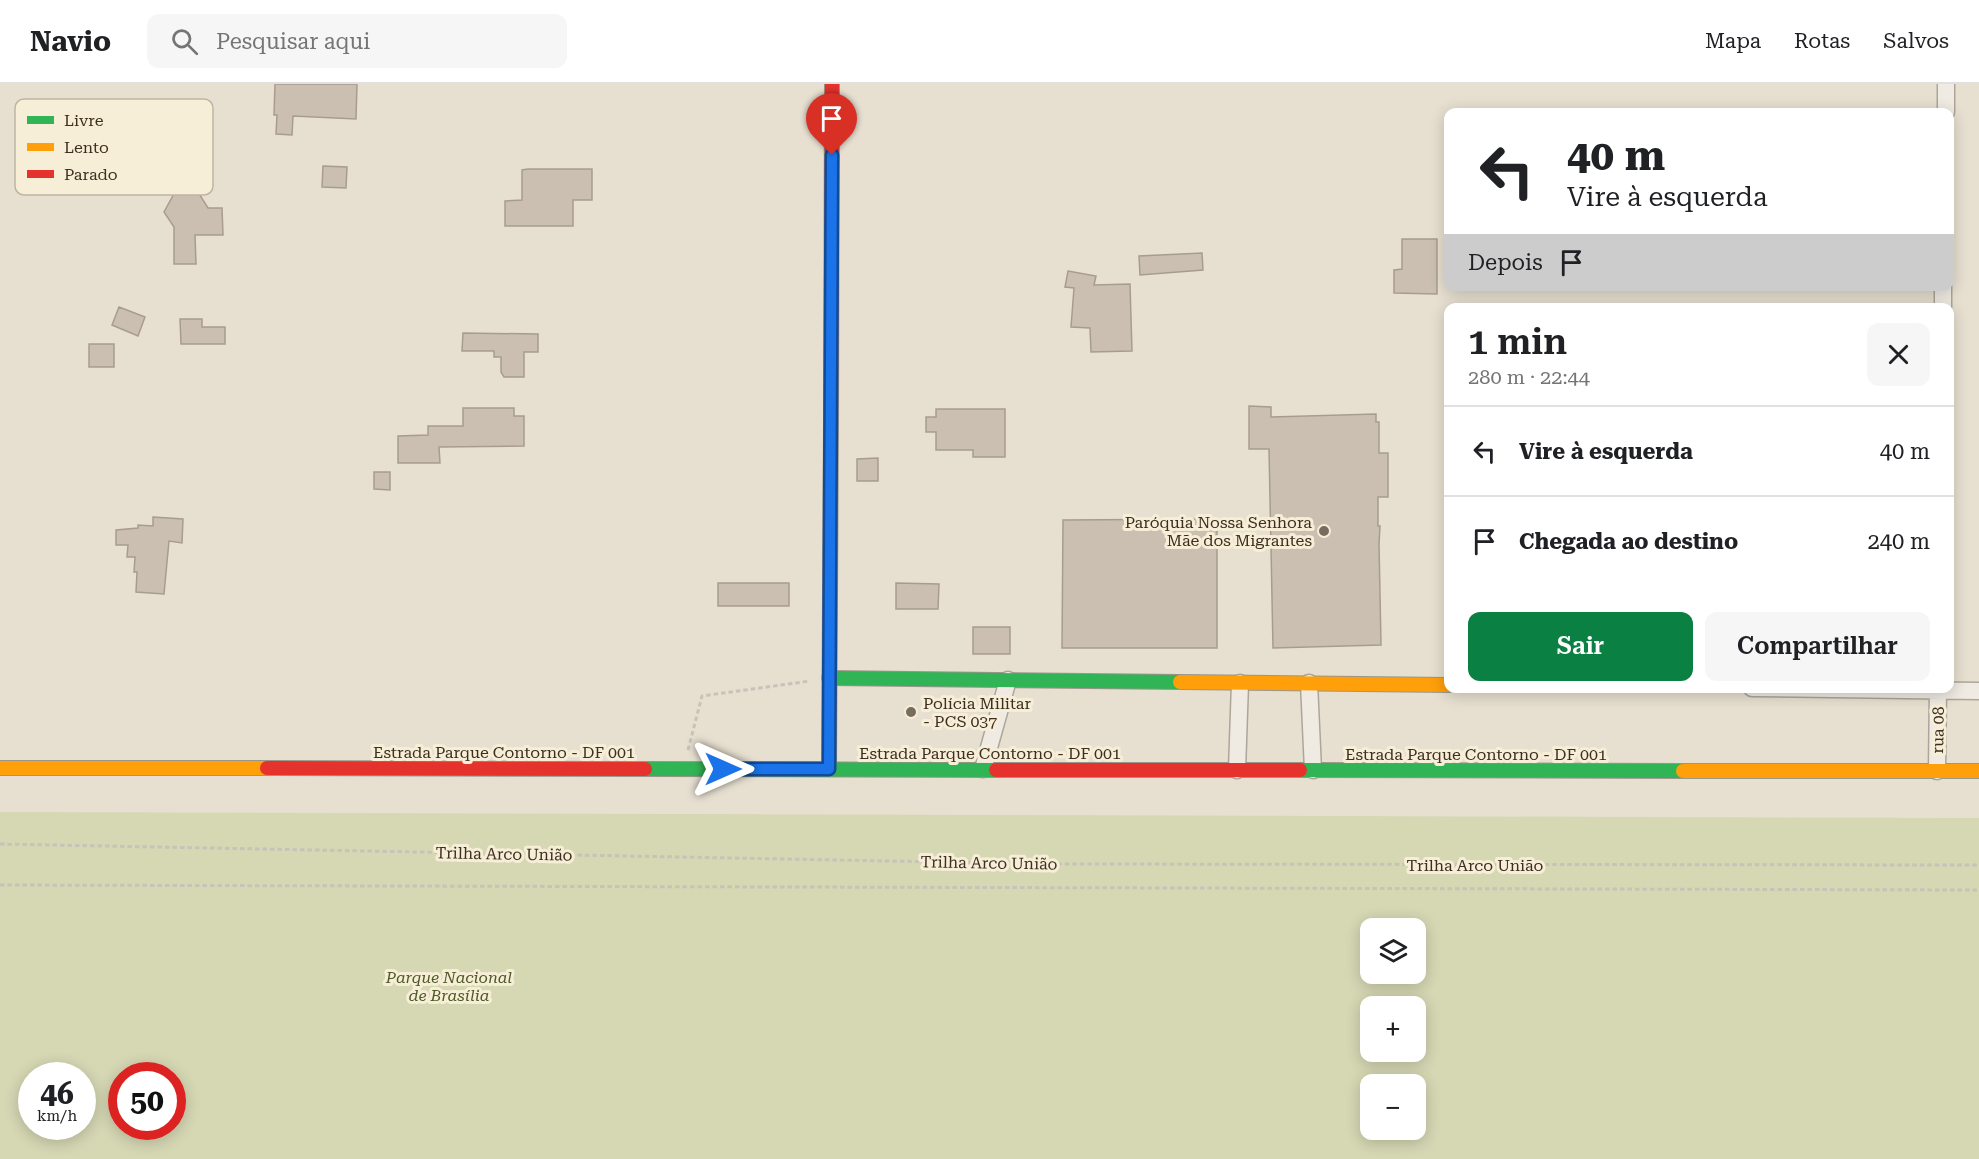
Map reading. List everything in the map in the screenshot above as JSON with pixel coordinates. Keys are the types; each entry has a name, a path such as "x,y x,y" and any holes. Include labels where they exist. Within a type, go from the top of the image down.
{"main road":[{"path":"829,769 832,84"},
{"path":"829,678 1444,685"},
{"name":"Estrada Parque Contorno - DF 001","path":"0,768 1979,771"}],"street":[{"path":"1946,84 1946,108"},
{"path":"983,769 1008,680"},
{"path":"1238,770 1240,683"},
{"path":"1309,683 1313,770"},
{"path":"1954,690 1979,691"},
{"name":"rua 08","path":"1937,771 1938,693"}],"path":[{"path":"683,769 702,696 829,678"},
{"name":"Trilha Arco União","path":"0,844 1045,864 1979,865"},
{"path":"0,885 1979,890"}],"green space":[{"name":"Parque Nacional de Brasília","path":"0,812 1979,818 1979,1159 0,1159"}],"building":[{"path":"275,84 357,84 356,119 293,116 292,135 276,134"},
{"path":"323,166 347,167 346,188 322,187"},
{"path":"592,169 592,200 573,200 573,226 505,226 505,201 522,200 522,170"},
{"path":"173,195 200,195 208,208 222,208 223,235 195,235 196,264 174,264 174,227 164,212"},
{"path":"1402,239 1437,239 1437,294 1394,293 1394,270 1402,269"},
{"path":"1202,253 1203,270 1140,275 1139,256"},
{"path":"1068,271 1096,276 1094,285 1130,284 1132,351 1091,352 1090,328 1071,327 1074,288 1065,287"},
{"path":"119,307 145,317 138,336 112,325"},
{"path":"180,319 202,319 202,327 225,327 225,344 181,344"},
{"path":"463,333 538,334 538,352 524,352 524,377 504,377 501,372 501,357 494,357 494,351 462,351"},
{"path":"89,344 114,344 114,367 89,367"},
{"name":"Paróquia Nossa Senhora Mãe dos Migrantes","path":"1249,406 1271,407 1271,417 1376,414 1376,422 1379,422 1379,453 1388,453 1388,497 1378,497 1381,645 1273,648 1269,449 1249,449"},
{"path":"463,408 514,408 514,416 524,416 524,446 439,447 440,463 398,463 398,436 428,435 428,426 463,426"},
{"path":"936,409 1005,409 1005,457 973,457 973,450 936,450 936,432 926,432 926,417 936,417"},
{"path":"878,458 878,481 857,481 857,459"},
{"path":"374,472 390,472 390,490 374,489"},
{"path":"153,517 183,519 182,543 169,541 164,594 136,592 135,557 127,557 128,545 116,545 116,530 138,528 138,525 153,526"},
{"path":"1217,519 1217,648 1062,648 1063,520"},
{"path":"718,583 789,583 789,606 718,606"},
{"path":"896,583 939,584 938,609 896,609"},
{"path":"973,627 1010,627 1010,654 973,654"}],"traffic: fast":[{"path":"829,678 1180,682"},
{"path":"645,769 996,770"},
{"path":"1300,770 1683,771"}],"traffic: slow":[{"path":"829,769 831,421"},
{"path":"1180,682 1444,685"},
{"path":"0,768 267,768"},
{"path":"1683,771 1979,771"}],"traffic: jam":[{"path":"831,421 832,84"},
{"path":"267,768 645,769"},
{"path":"996,770 1300,770"}],"place":[{"name":"Paróquia Nossa Senhora Mãe dos Migrantes","path":"1324,531"},
{"name":"Polícia Militar - PCS 037","path":"911,712"}],"route":[{"path":"723,769 829,769 832,155"}]}
